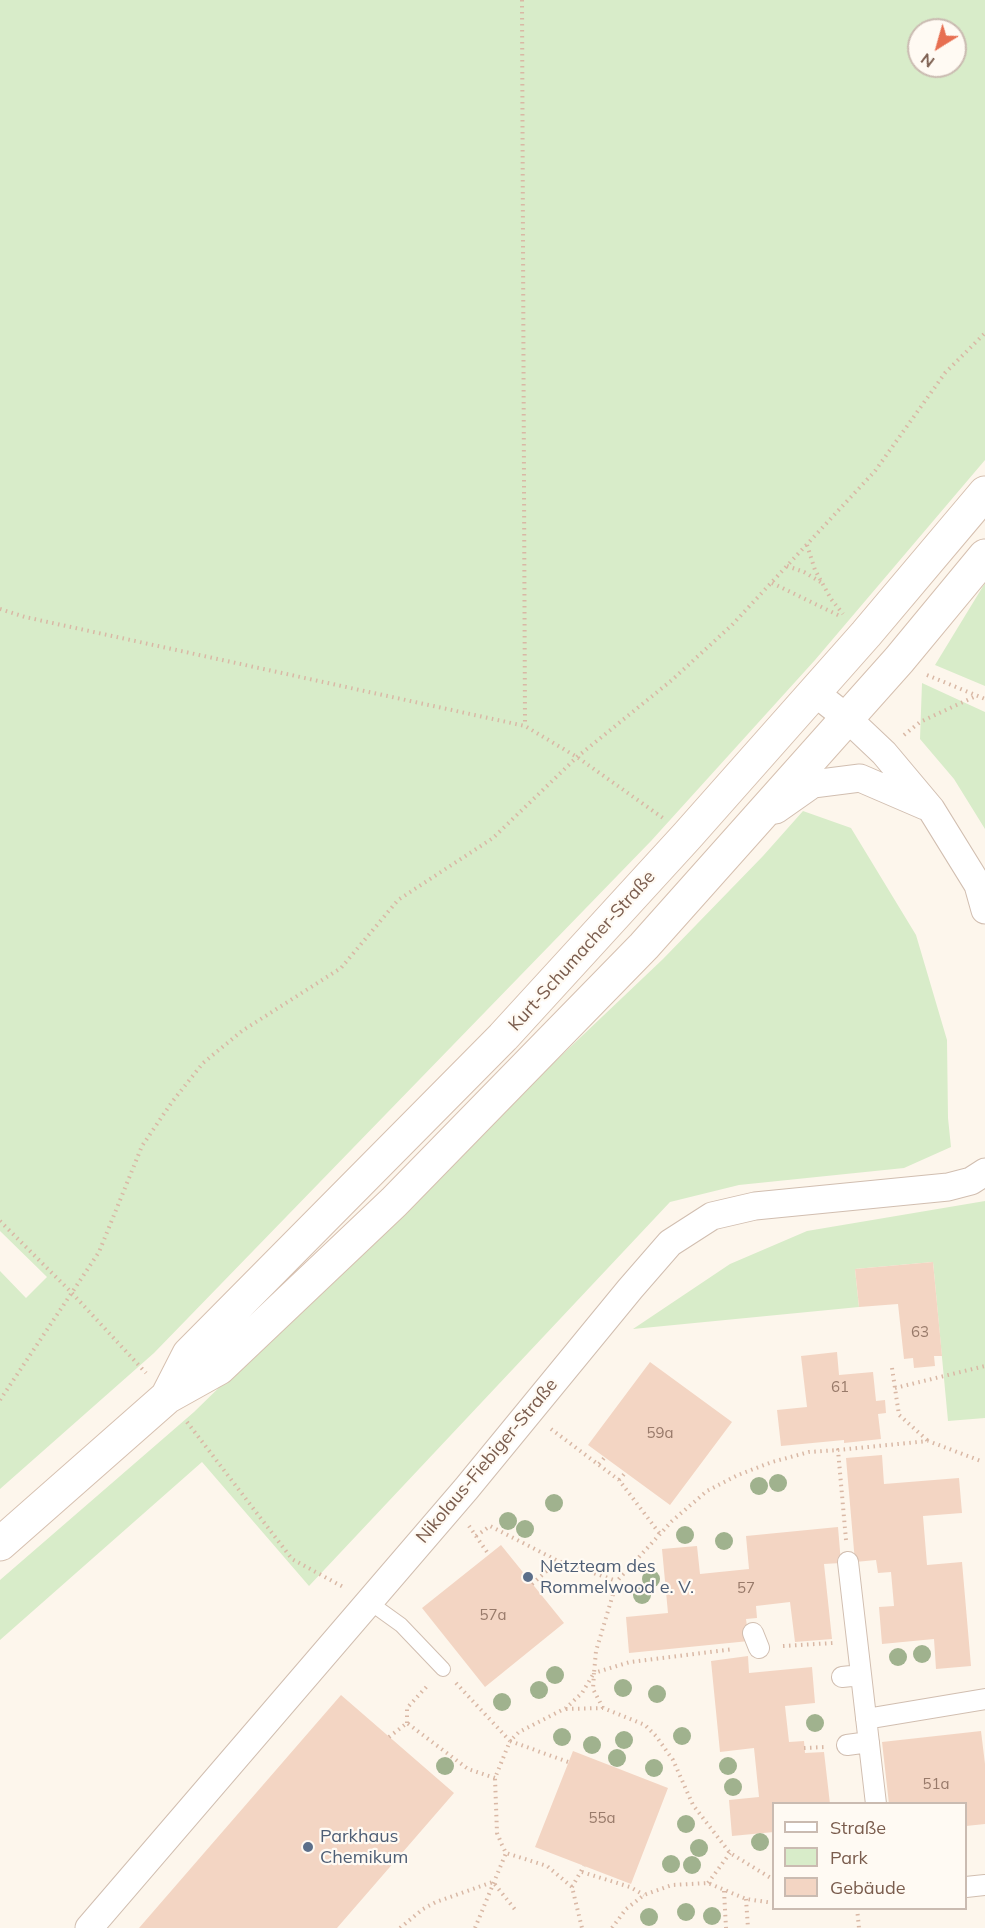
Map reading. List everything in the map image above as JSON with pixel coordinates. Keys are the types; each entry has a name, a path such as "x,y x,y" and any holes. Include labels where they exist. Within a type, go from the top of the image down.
{"main road":[{"name":"Kurt-Schumacher-Straße","path":"167,1396 189,1354 504,1036 687,836 985,493"},
{"name":"Kurt-Schumacher-Straße","path":"0,1544 167,1396 219,1368 394,1202 644,946 899,660 985,556"}],"street":[{"path":"814,692 847,718 884,753 932,809 978,885 985,910"},
{"path":"746,830 813,784 860,778 932,809"},
{"name":"Nikolaus-Fiebiger-Straße","path":"92,1927 529,1413 670,1243 712,1216 755,1206 948,1187 971,1181 985,1172"},
{"path":"851,1567 858,1642 852,1676 866,1719 876,1802"},
{"path":"866,1719 985,1699"},
{"path":"847,1745 869,1743"},
{"path":"967,1887 985,1885"}],"lane":[{"path":"369,1602 401,1625 443,1669"}],"path":[{"path":"522,0 525,726"},
{"path":"0,1400 99,1252 142,1146 172,1102 204,1063 242,1031 341,968 398,900 493,838 577,757 672,680 732,625 875,471 945,374 985,333"},
{"path":"772,583 849,621 822,584 807,545"},
{"path":"787,566 804,572 822,584"},
{"path":"0,609 25,617 525,726 577,757 687,836"},
{"path":"918,671 985,699"},
{"path":"884,753 920,722 977,695"},
{"path":"0,1221 71,1292 167,1396 292,1559 369,1602"},
{"path":"895,1388 985,1366"},
{"path":"892,1368 899,1415 928,1441 981,1461"},
{"path":"529,1413 619,1480 660,1534"},
{"path":"603,1708 593,1689 596,1651 617,1581 660,1534 707,1491 738,1475 809,1452 928,1441"},
{"path":"838,1450 851,1567"},
{"path":"599,1464 605,1457"},
{"path":"619,1480 626,1472"},
{"path":"476,1536 490,1526 558,1561 617,1581"},
{"path":"532,1584 558,1561"},
{"path":"582,1928 572,1887 547,1866 506,1853 497,1833 495,1778 510,1742 519,1732 566,1708 582,1693 594,1673 630,1662 756,1640 858,1642"},
{"path":"389,1737 406,1723 407,1708 443,1669 510,1742 568,1762"},
{"path":"566,1708 603,1708 645,1725 673,1760 693,1805 730,1853 772,1879"},
{"path":"406,1723 468,1769 495,1778"},
{"path":"475,1928 506,1853"},
{"path":"708,1883 730,1853"},
{"path":"572,1887 584,1866"},
{"path":"582,1872 630,1887 644,1895"},
{"path":"493,1882 517,1912"},
{"path":"400,1928 423,1909 436,1902 493,1882"},
{"path":"612,1928 626,1909 644,1895 672,1885 708,1883 747,1899 772,1903"},
{"path":"724,1891 726,1928"},
{"path":"747,1899 748,1928"},
{"path":"856,1910 859,1928"}],"green space":[{"path":"0,0 985,0 985,460 815,660 651,841 154,1353 0,1489 0,1271 26,1298 47,1277 0,1231"},
{"path":"985,583 985,686 935,665"},
{"path":"922,683 985,712 985,829 954,779 920,739"},
{"path":"803,811 851,828 916,935 947,1040 948,1118 951,1147 904,1168 739,1185 670,1202 309,1586 202,1462 0,1640 0,1580 194,1412 484,1129 663,959 763,856"},
{"path":"985,1201 985,1418 948,1421 933,1262 855,1269 859,1307 633,1329 730,1264 807,1231"}],"building":[{"path":"933,1262 942,1356 934,1356 935,1366 914,1368 913,1358 904,1359 898,1304 859,1307 855,1269"},
{"path":"837,1352 839,1375 873,1372 876,1401 885,1400 886,1413 878,1414 881,1439 781,1446 777,1410 807,1407 801,1356"},
{"path":"650,1362 732,1422 670,1505 588,1445"},
{"path":"882,1455 884,1484 959,1478 962,1513 923,1516 927,1565 962,1562 971,1666 936,1669 934,1639 882,1644 879,1607 894,1606 891,1572 878,1573 876,1560 855,1562 846,1458"},
{"path":"838,1527 841,1563 824,1564 832,1639 795,1642 790,1602 756,1606 757,1618 746,1619 749,1641 629,1653 626,1617 668,1613 662,1549 697,1546 700,1574 749,1569 746,1536"},
{"path":"501,1545 564,1623 485,1687 422,1608"},
{"path":"748,1656 749,1673 812,1667 815,1703 785,1706 789,1742 804,1741 805,1753 824,1752 830,1802 772,1802 772,1832 732,1836 729,1800 759,1797 754,1748 720,1752 711,1661"},
{"name":"Parkhaus Chemikum","path":"341,1695 454,1793 337,1928 139,1928"},
{"path":"981,1731 985,1764 985,1824 967,1826 967,1802 889,1802 882,1742"},
{"path":"573,1751 668,1788 631,1884 535,1847"}],"place":[{"name":"Netzteam des Rommelwood e. V.","path":"528,1577"},
{"name":"Parkhaus Chemikum","path":"308,1847"}]}
